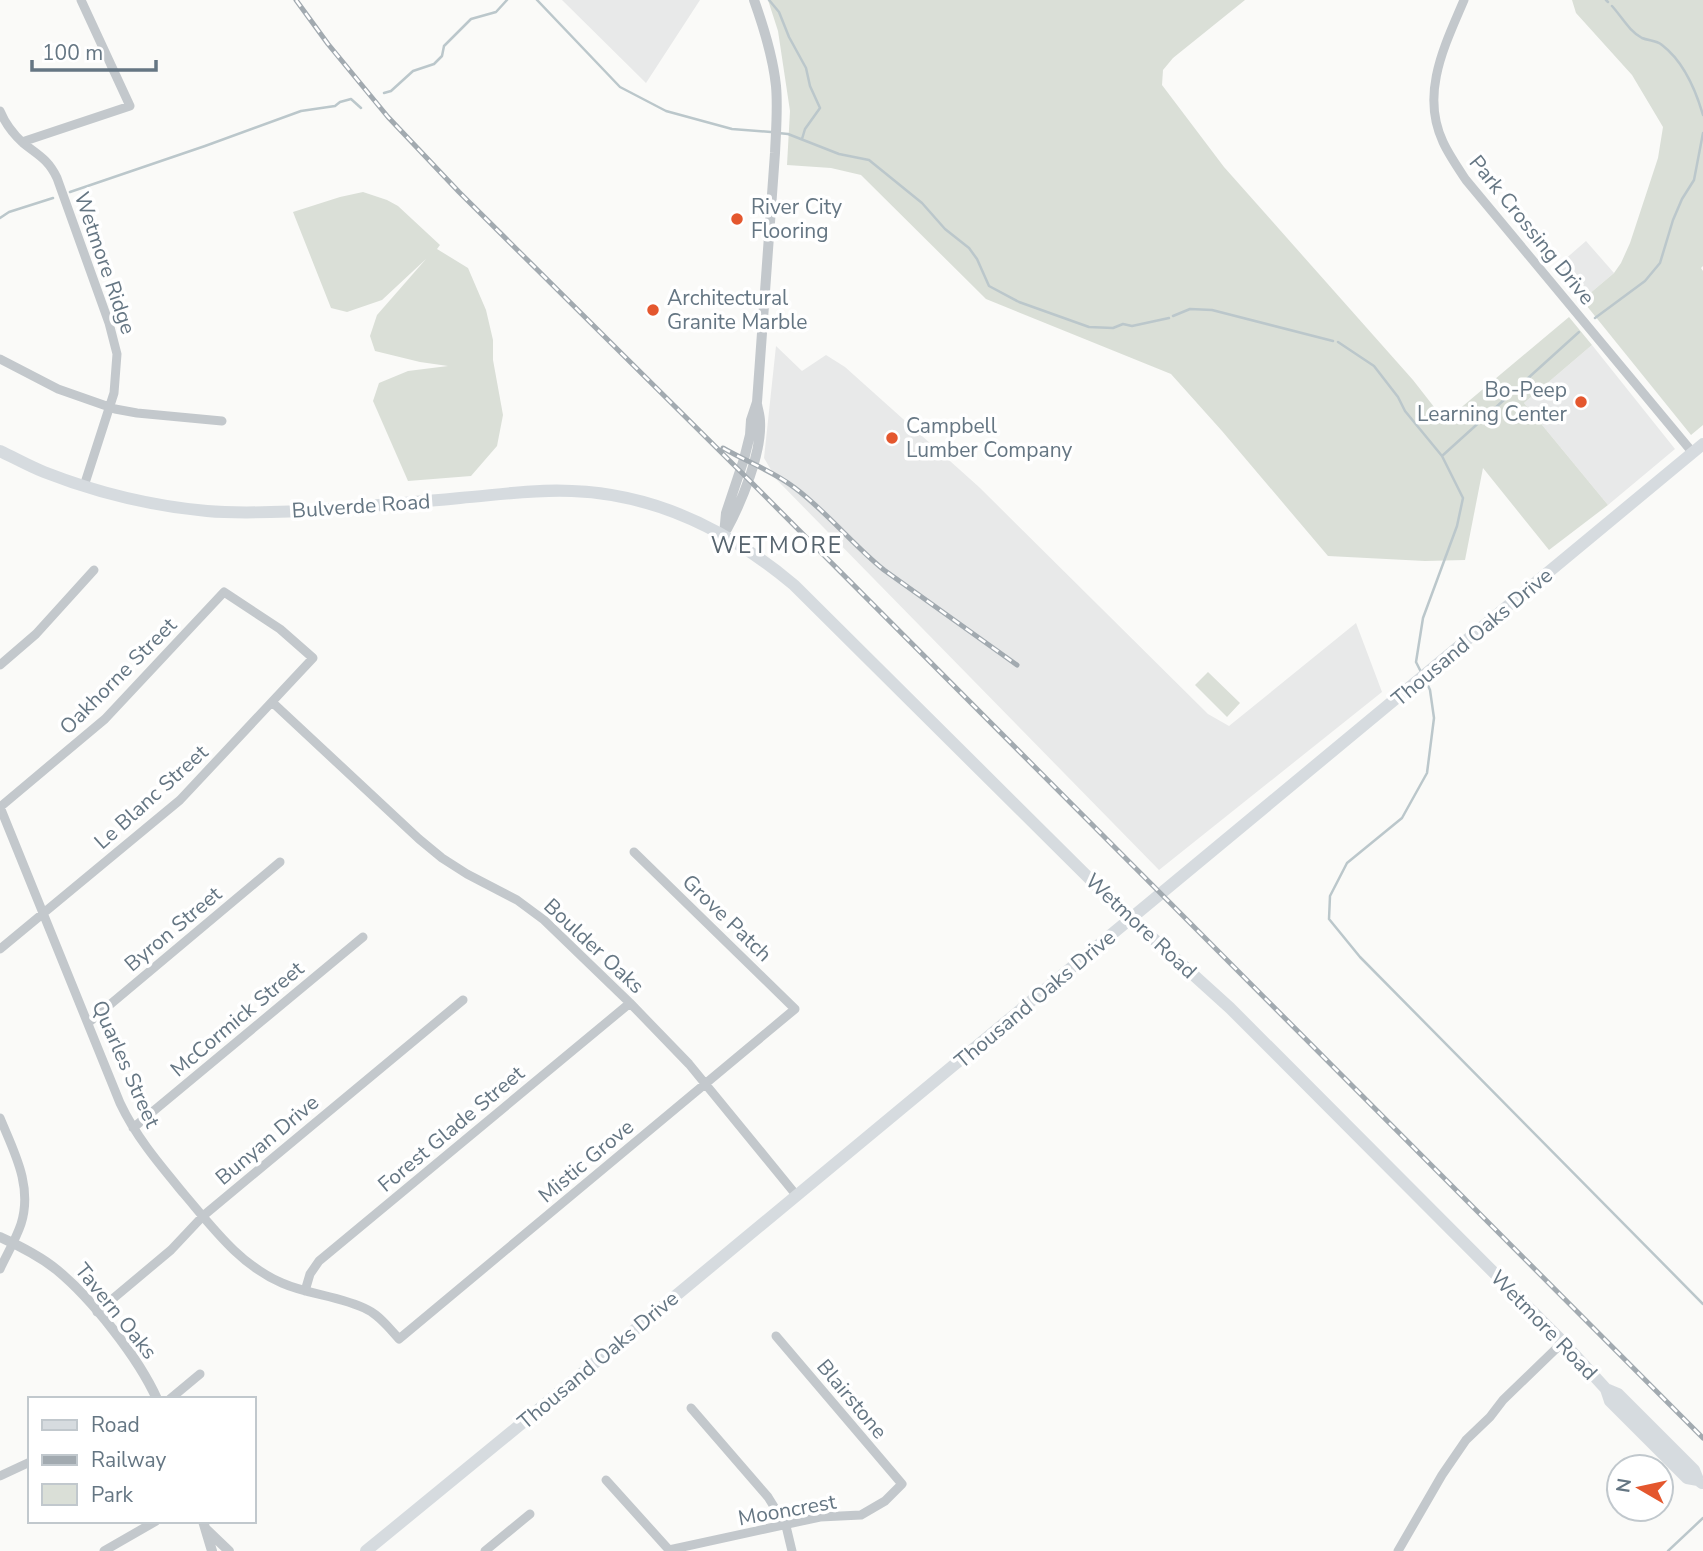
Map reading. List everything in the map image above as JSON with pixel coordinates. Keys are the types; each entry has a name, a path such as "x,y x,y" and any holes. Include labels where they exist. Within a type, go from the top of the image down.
{"main road":[{"name":"Thousand Oaks Drive","path":"366,1551 1698,449"},
{"name":"Bulverde Road","path":"0,451 84,486 167,506 209,511 318,510 572,491 633,499 655,505 694,519 724,535"},
{"name":"Wetmore Road","path":"724,535 761,558 794,585 1130,919 1230,1008 1563,1342 1606,1390 1618,1394 1694,1470 1701,1483"}],"street":[{"path":"22,142 130,106 82,0"},
{"path":"724,535 738,509 753,464 760,422 757,402 777,112 773,65 754,0"},
{"name":"Park Crossing Drive","path":"1464,0 1441,55 1433,89 1435,119 1442,141 1466,180 1698,449"},
{"name":"Wetmore Ridge","path":"0,111 13,132 46,160 57,178 109,323 117,355 115,385 84,486"},
{"path":"0,359 58,388 109,407 137,413 222,421"},
{"path":"0,665 36,634 94,570"},
{"name":"Oakhorne Street","path":"0,807 105,719 224,592 280,629 313,658"},
{"name":"Le Blanc Street","path":"0,949 180,800 313,658"},
{"name":"Boulder Oaks","path":"272,702 442,858 517,900 544,920 689,1064 797,1196"},
{"name":"Quarles Street","path":"0,807 121,1103 146,1148 224,1241 247,1262 281,1283 368,1310 400,1339"},
{"name":"Grove Patch","path":"634,852 795,1009"},
{"name":"Byron Street","path":"88,1023 280,862"},
{"name":"McCormick Street","path":"133,1128 363,937"},
{"name":"Bunyan Drive","path":"97,1312 171,1250 203,1216 463,1000"},
{"name":"Forest Glade Street","path":"305,1291 310,1274 319,1261 630,1003"},
{"name":"Mistic Grove","path":"400,1339 795,1009"},
{"path":"0,1118 21,1169 25,1186 24,1213 19,1231 0,1269"},
{"name":"Tavern Oaks","path":"0,1237 37,1256 77,1288 118,1336 151,1385 152,1397"},
{"name":"Blairstone","path":"776,1336 902,1484"},
{"path":"1398,1551 1441,1475 1466,1440 1503,1399 1563,1342"},
{"path":"172,1397 200,1374"},
{"path":"691,1408 768,1497 786,1526 792,1551"},
{"path":"0,1476 28,1463"},
{"path":"606,1480 669,1551"},
{"name":"Mooncrest","path":"669,1551 820,1517 860,1515 885,1501 902,1484"},
{"path":"485,1551 530,1514"},
{"path":"104,1551 153,1523"},
{"path":"204,1525 212,1551"},
{"path":"204,1525 229,1551"}],"shaded area":[{"path":"562,0 700,0 646,83"},
{"path":"1586,241 1614,273 1582,300 1555,268"},
{"path":"1592,345 1675,449 1608,505 1524,403"},
{"path":"776,346 802,371 826,355 845,367 979,487 1208,714 1229,726 1356,623 1382,692 1159,870 777,480 764,458"}],"green space":[{"path":"768,0 1245,0 1173,58 1163,70 1162,85 1224,167 1413,380 1445,421 1569,317 1592,345 1524,403 1608,505 1549,550 1483,468 1465,560 1425,561 1328,556 1171,374 986,299 861,175 831,168 787,165 790,111 778,31"},
{"path":"1572,0 1703,0 1703,425 1691,435 1582,300 1614,273 1621,263 1658,158 1663,127 1632,75 1576,13"},
{"path":"363,192 398,206 440,245 437,249 468,268 486,310 493,340 493,360 503,415 497,446 471,476 408,481 373,401 379,383 408,371 448,366 375,351 370,336 377,315 426,259 382,300 347,312 331,308 293,212"},
{"path":"1208,672 1240,703 1227,717 1195,685"}],"waterway":[{"path":"384,93 391,91 413,71 434,64 442,56 444,46 471,19 496,12 507,0"},
{"path":"537,0 620,87 666,111 732,129 771,132"},
{"path":"769,0 779,12 806,68 810,86 820,108 805,129 802,139"},
{"path":"1612,6 1637,35 1660,43 1676,59 1692,87 1703,115"},
{"path":"70,192 301,111 335,106 351,99 361,108"},
{"path":"778,133 788,134 839,154 869,160 922,203 945,229 969,248 989,286 1019,302 1089,327 1113,328 1123,324 1132,326 1169,318"},
{"path":"1595,318 1645,281 1660,263 1673,220 1694,180 1703,133"},
{"path":"0,218 9,212 53,198"},
{"path":"1173,316 1190,309 1212,310 1333,341"},
{"path":"1442,456 1579,332"},
{"path":"1338,342 1374,366 1398,397 1405,411 1442,456 1463,498 1457,526 1423,618 1416,662 1421,672"},
{"path":"1426,681 1434,718 1427,773 1402,818 1347,863 1330,896 1329,919 1360,957 1703,1304"},
{"path":"1668,1551 1703,1518"}],"railway":[{"path":"296,0 388,117 459,192 1703,1438"},
{"path":"723,448 787,482 818,507 884,570 1017,665"}],"place":[{"name":"River City Flooring","path":"737,219"},
{"name":"Architectural Granite Marble","path":"653,310"},
{"name":"Bo-Peep Learning Center","path":"1581,402"},
{"name":"Campbell Lumber Company","path":"892,438"}],"district":[{"name":"WETMORE","path":"777,545"}]}
